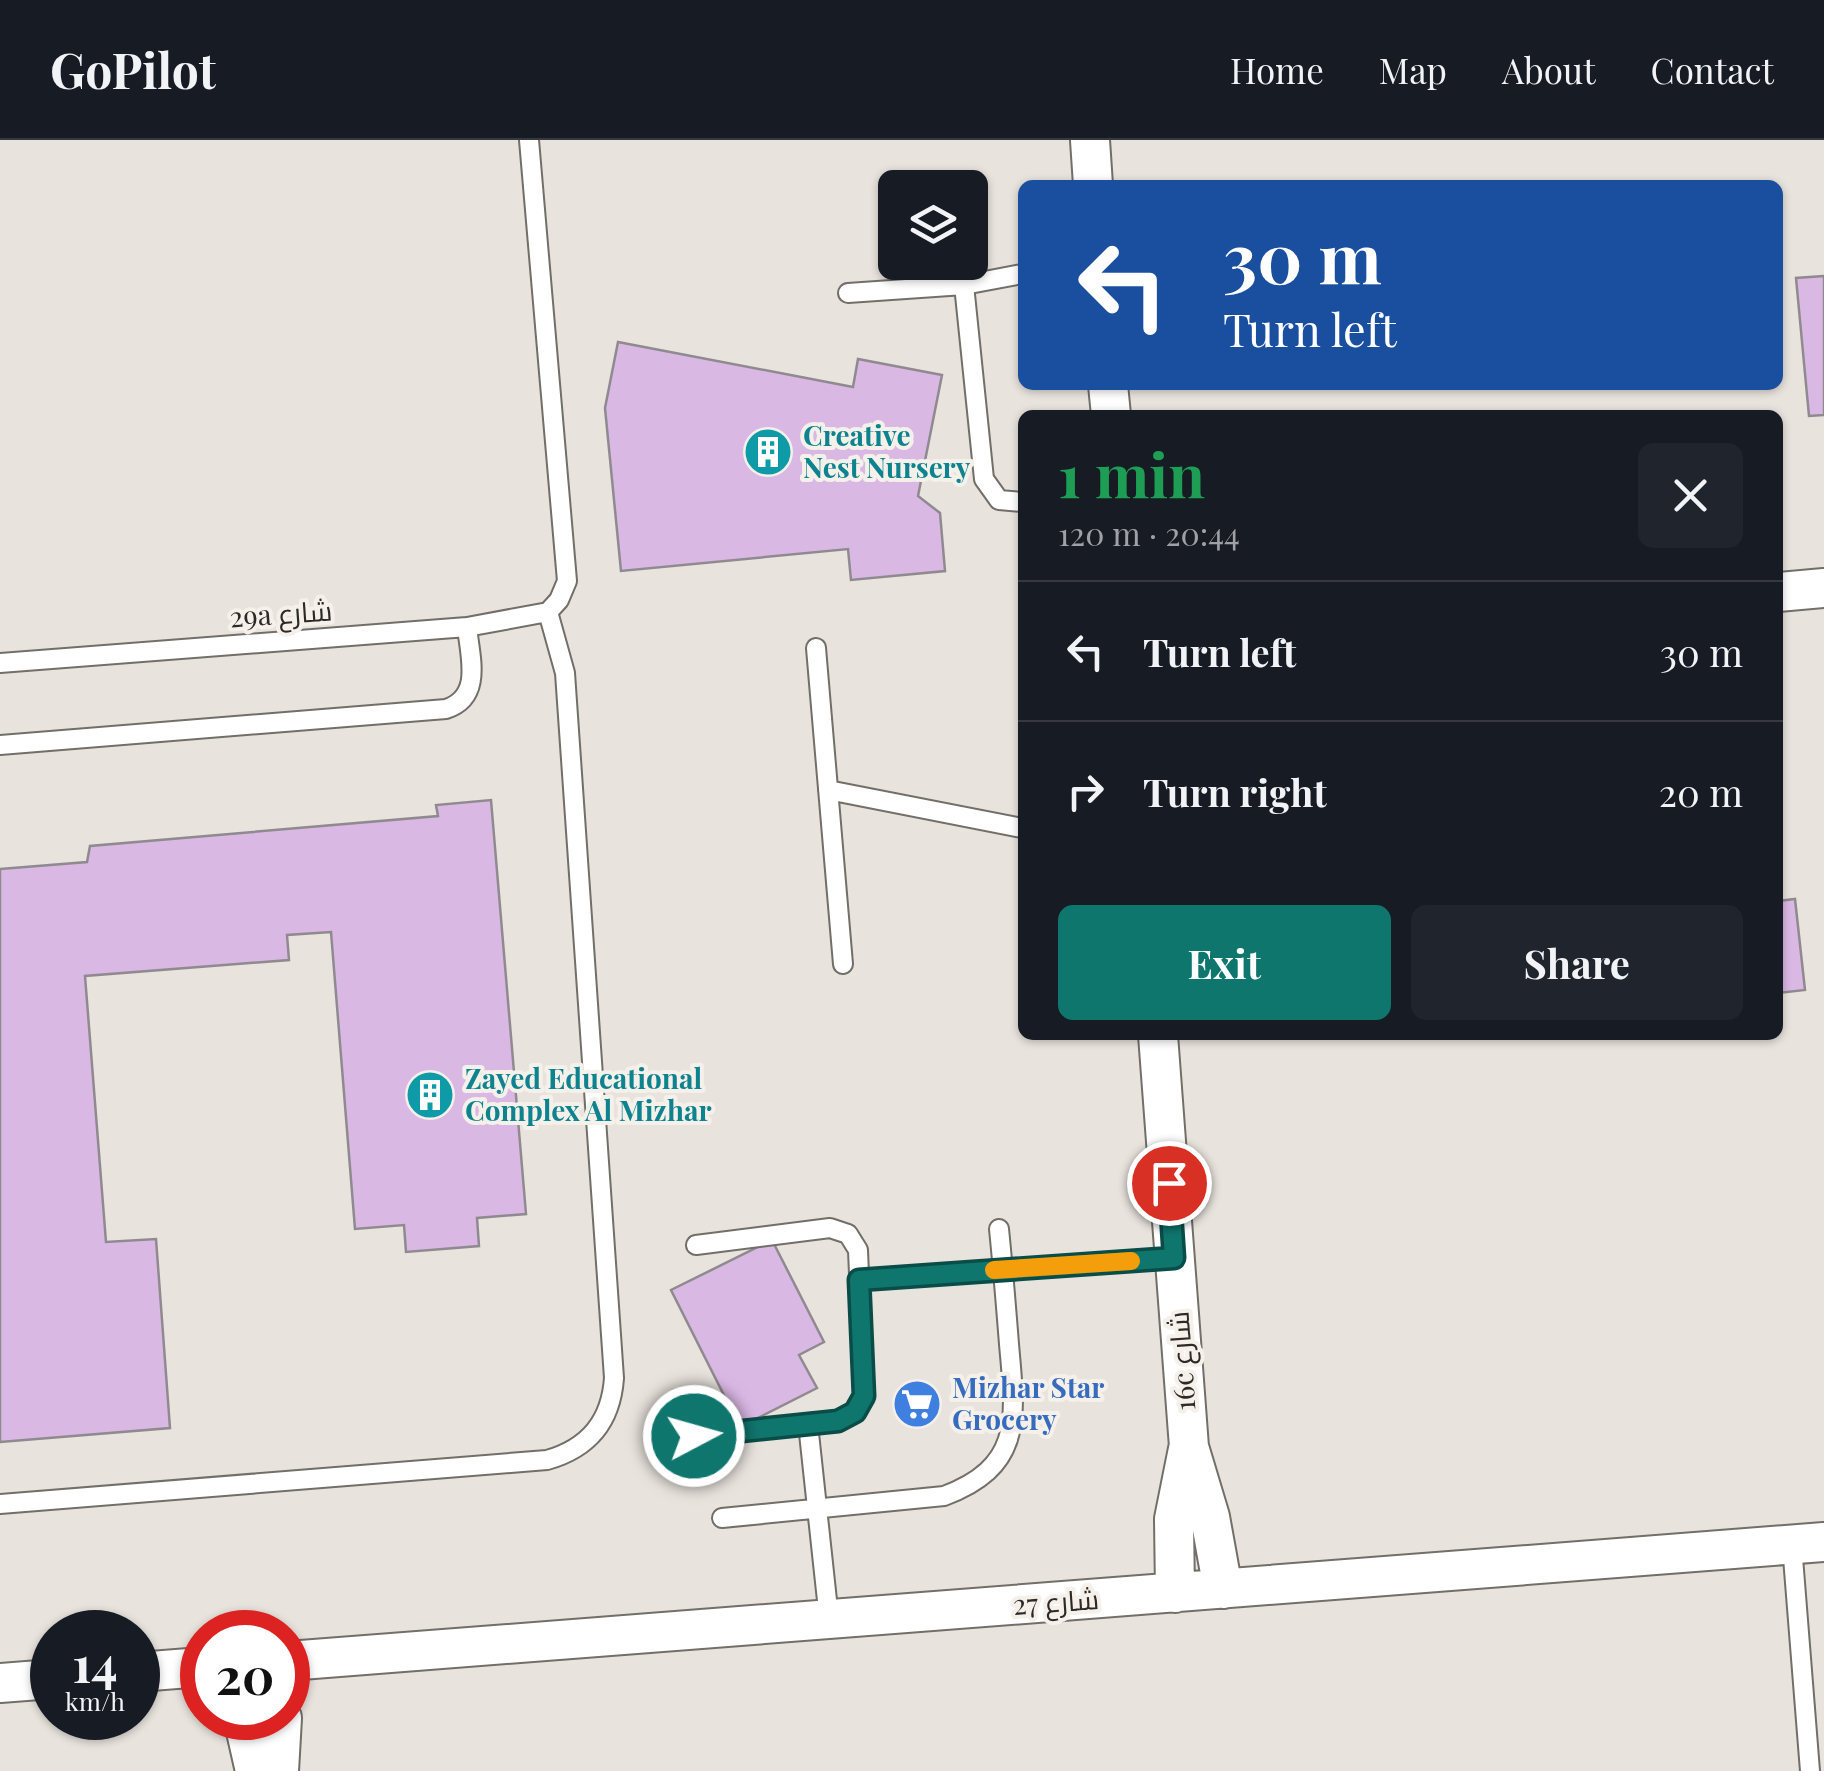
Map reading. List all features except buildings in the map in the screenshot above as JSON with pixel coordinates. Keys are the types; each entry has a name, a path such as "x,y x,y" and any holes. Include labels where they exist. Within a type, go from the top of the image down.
{"street":[{"path":"1090,140 1093,180"},
{"path":"1783,592 1824,588"},
{"name":"16c شارع","path":"1158,1040 1189,1447 1210,1517 1223,1589"},
{"name":"16c شارع","path":"1175,1592 1174,1519 1189,1447"},
{"name":"شارع 27","path":"310,1659 1808,1543"},
{"path":"0,1683 30,1681"},
{"path":"248,1740 256,1771"},
{"path":"279,1771 281,1740"}],"lane":[{"path":"0,1504 547,1460 568,1454 598,1429 613,1396 565,673 554,606 567,581 529,140"},
{"path":"848,293 964,285 1018,275"},
{"path":"964,285 984,479 999,500 1018,502"},
{"name":"29a شارع","path":"0,663 467,627 554,606"},
{"path":"0,745 446,709 464,699 473,680 467,627"},
{"path":"816,648 843,964"},
{"path":"828,790 1018,827"},
{"path":"694,1436 847,1418 864,1396 855,1241 840,1229 696,1245"},
{"path":"722,1518 944,1496 963,1489 993,1466 1004,1450 1015,1413 1000,1229"},
{"path":"859,1280 1174,1258"},
{"path":"808,1424 829,1619"},
{"path":"1808,1543 1810,1771"}],"slow traffic":[{"path":"994,1270 1131,1261"}],"place":[{"name":"Creative Nest Nursery","path":"768,452"},
{"name":"Zayed Educational Complex Al Mizhar","path":"430,1095"},
{"name":"Mizhar Star Grocery","path":"917,1404"}],"route":[{"path":"694,1436 838,1421 855,1412 864,1396 859,1280 1174,1258 1169,1183"}]}
